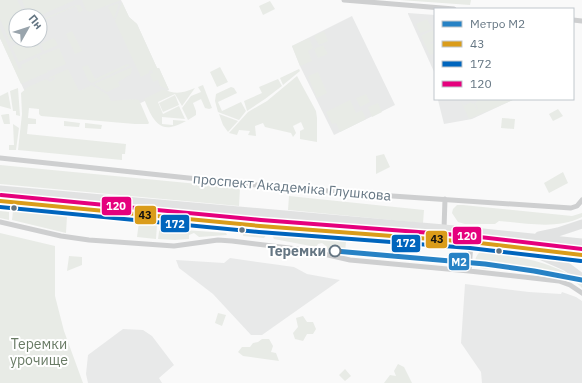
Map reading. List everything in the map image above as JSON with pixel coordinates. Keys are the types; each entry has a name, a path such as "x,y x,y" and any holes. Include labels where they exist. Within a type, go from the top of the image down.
{"highway":[{"name":"проспект Академіка Глушкова","path":"0,190 444,229 582,243"},
{"path":"0,201 260,226 471,242 582,256"},
{"path":"528,238 558,232 582,224"},
{"path":"523,248 561,264 582,278"}],"street":[{"path":"344,0 442,8"},
{"name":"проспект Академіка Глушкова","path":"0,158 222,182 363,194 571,208 577,206 582,200"},
{"path":"444,229 446,199"},
{"path":"0,222 61,236 82,239 174,246 218,240 232,241 306,250 350,260 559,280 582,293"},
{"path":"469,271 471,242"}],"shaded area":[{"path":"0,0 121,0 129,17 137,24 169,90 134,106 26,94 0,38"},
{"path":"408,14 434,15 434,72"},
{"path":"352,16 395,105 334,135 300,66 292,46"},
{"path":"438,100 513,100 472,119 444,124"},
{"path":"230,258 294,267 307,274 340,280 262,335 251,335 213,294 179,268 176,260 224,263"},
{"path":"465,284 529,292 561,294 562,292 582,301 582,383 482,383 481,372 461,343"},
{"path":"123,329 143,330 152,336 174,365 159,378 162,383 88,383 86,374 88,355"}],"green space":[{"path":"0,0 17,0 22,8 8,8 8,37 0,19"},
{"path":"22,0 75,0 48,12 48,8 25,8"},
{"path":"82,0 121,0 90,12 86,10"},
{"path":"400,0 471,0 470,5"},
{"path":"270,1 275,9 263,15 259,6"},
{"path":"122,2 129,17 137,24 169,90 160,86 158,80 153,82 150,74 153,73 152,70 141,77 115,21"},
{"path":"119,3 114,19 108,7"},
{"path":"76,5 80,5 83,10 79,13 76,6 48,18 48,17"},
{"path":"427,19 432,29 420,33 416,24"},
{"path":"0,28 19,69 22,68 21,65 37,57 39,60 41,59 39,56 59,48 66,64 49,71 47,70 48,72 21,84 0,38"},
{"path":"433,30 434,41 430,43 434,42 434,53 430,55 421,36"},
{"path":"72,31 82,51 75,54 66,34"},
{"path":"324,31 328,41 319,45 314,36"},
{"path":"54,38 58,45 44,51 43,48 48,48 48,41"},
{"path":"309,38 313,48 308,51 312,61 300,66 292,46"},
{"path":"323,45 328,54 318,58 314,49"},
{"path":"12,48 40,48 42,52 19,62"},
{"path":"127,64 130,65 92,83 88,80 82,67 88,65 95,79"},
{"path":"132,67 131,74 118,82 120,86 107,92 94,84"},
{"path":"220,67 228,82 217,87 210,72"},
{"path":"68,69 79,91 92,85 108,95 111,101 139,100 149,123 135,124 41,116 39,114 39,109 29,108 28,118 36,119 36,124 28,124 27,134 126,144 125,154 122,154 122,160 18,150 22,114 21,93 28,87 46,79 50,82 55,79 55,77 50,79 48,78"},
{"path":"299,69 300,71 283,85 280,78"},
{"path":"318,72 327,93 317,98 308,76"},
{"path":"297,76 316,111 317,142 300,139 300,131 304,129 301,122 293,126 296,133 293,137 291,133 265,127 263,123 255,126 256,136 248,135 250,131 239,130 237,135 229,133 248,112 267,101"},
{"path":"278,79 282,86 247,111 244,101 262,93 259,87"},
{"path":"203,85 212,108 205,108 201,99 193,103 196,115 188,120 182,108 191,96 201,92 198,87"},
{"path":"231,87 234,88 237,93 218,102 222,111 241,102 246,111 239,120 218,112 215,101 216,94"},
{"path":"18,88 20,116 16,115 16,111 13,111 10,91"},
{"path":"195,88 182,106 175,94 158,102 163,114 179,106 185,119 162,117 162,124 173,125 173,120 186,121 171,127 161,125 153,118 144,99 162,89 178,93"},
{"path":"8,92 11,109 0,106 0,96"},
{"path":"366,94 370,102 360,107 356,98"},
{"path":"175,95 179,105 163,112 159,103"},
{"path":"350,100 356,113 362,110 366,119 340,132 336,123 332,124 326,112"},
{"path":"460,100 464,106 471,102 472,104 474,103 477,110 478,109 475,103 478,100 513,100 469,119"},
{"path":"378,103 382,112 372,117 368,107"},
{"path":"558,109 563,116 553,121 549,114"},
{"path":"9,114 10,124 4,124 1,115"},
{"path":"219,114 238,121 228,132 223,125"},
{"path":"502,118 515,119 514,129 501,128"},
{"path":"64,121 80,123 79,127 64,126"},
{"path":"85,123 102,125 101,129 85,128"},
{"path":"13,124 19,128 16,150 9,150 9,145 14,145"},
{"path":"384,154 390,167 376,174 376,156"},
{"path":"0,165 240,188 239,206 0,184"},
{"path":"563,172 568,183 549,193 544,183"},
{"path":"289,196 424,210 423,223 288,210"},
{"path":"457,205 572,216 582,213 582,217 572,221 552,225 499,221 495,224 465,224 458,222 452,213 453,209"},
{"path":"0,211 9,212 9,220 0,218"},
{"path":"13,211 67,216 66,233 12,220"},
{"path":"139,222 157,225 156,239 137,237"},
{"path":"160,225 171,229 226,233 227,235 199,237 194,233 189,235 189,239 158,239"},
{"path":"244,231 267,234 264,238 243,236"},
{"name":"Теремки урочище","path":"0,233 55,246 55,296 64,331 83,383 0,383"},
{"path":"272,235 346,241 345,254 326,249 326,246 322,243 318,244 316,247 274,239"},
{"path":"480,252 519,257 548,265 573,277 582,284 582,288 576,282 550,275 481,268 477,266 475,262 477,255"},
{"path":"69,256 82,257 82,265 67,271"},
{"path":"218,313 226,315 222,326 215,323"},
{"path":"303,316 307,322 313,322 316,329 313,334 307,334 303,341 295,339 293,333 298,327 296,318"},
{"path":"262,339 269,339 273,346 271,352 276,353 279,361 243,356 238,352 242,347 250,347 253,343"},
{"path":"398,364 404,367 412,383 384,383 390,375 396,376 394,371"},
{"path":"345,369 351,376 345,381 339,375"}],"metro line":[{"name":"M2","path":"335,251 485,264 582,280"}],"transit line":[{"name":"120","path":"1,195 261,220 471,236 582,249"},
{"name":"43","path":"0,201 260,226 471,242 582,255"},
{"name":"172","path":"0,207 259,232 470,248 581,261"}],"place":[{"name":"Теремки","path":"335,251"}]}
